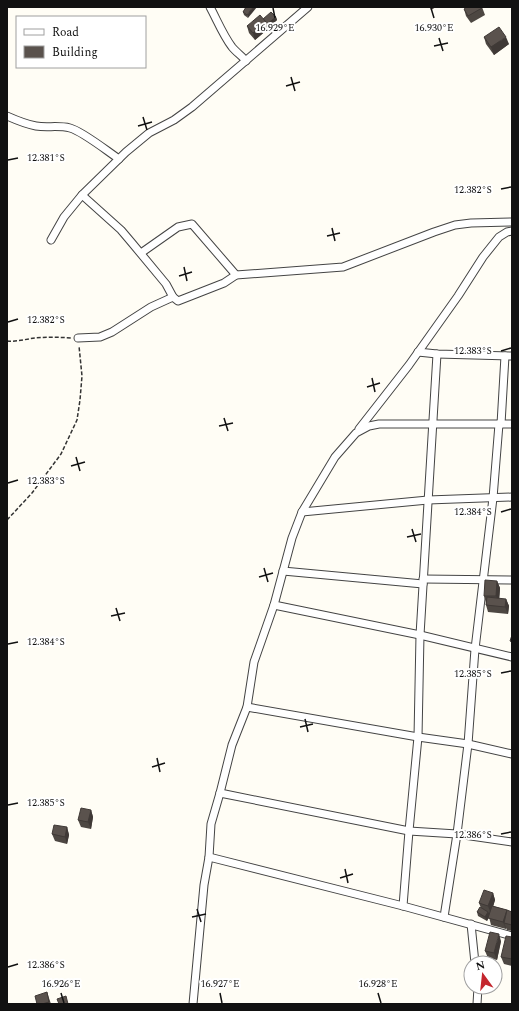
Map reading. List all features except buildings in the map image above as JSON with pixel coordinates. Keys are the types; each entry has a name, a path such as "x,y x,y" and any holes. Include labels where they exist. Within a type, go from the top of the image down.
{"street":[{"path":"210,7 226,38 233,48 246,61"},
{"path":"51,240 64,217 82,195 118,159 149,133 174,120 192,108 308,7"},
{"path":"7,116 20,122 37,126 58,126 71,128 86,136 118,159"},
{"path":"82,195 121,230 142,253 166,284 173,298 178,302 224,283 236,275 343,267 455,225 512,222"},
{"path":"142,253 178,227 192,224 236,275"},
{"path":"193,1004 204,885 209,857 211,824 232,745 247,707 254,662 274,605 292,538 302,512 335,456 356,433 418,352 499,237 506,232 512,231"},
{"path":"78,338 100,337 112,332 151,307 173,298"},
{"path":"418,352 508,356 484,580 475,649 468,744 457,834 444,917"},
{"path":"404,906 409,830 418,737 420,635 437,354"},
{"path":"356,433 368,426 379,424 512,424"},
{"path":"302,512 428,500 512,496"},
{"path":"283,571 423,581 512,580"},
{"path":"274,605 420,635 512,657"},
{"path":"247,707 418,737 468,744 512,754"},
{"path":"220,794 409,830 457,834 512,842"},
{"path":"209,857 404,906 512,936"},
{"path":"471,924 475,955"}],"path":[{"path":"7,341 16,342 36,338 59,337 78,338 82,376 77,420 61,454 32,493 7,520"}]}
